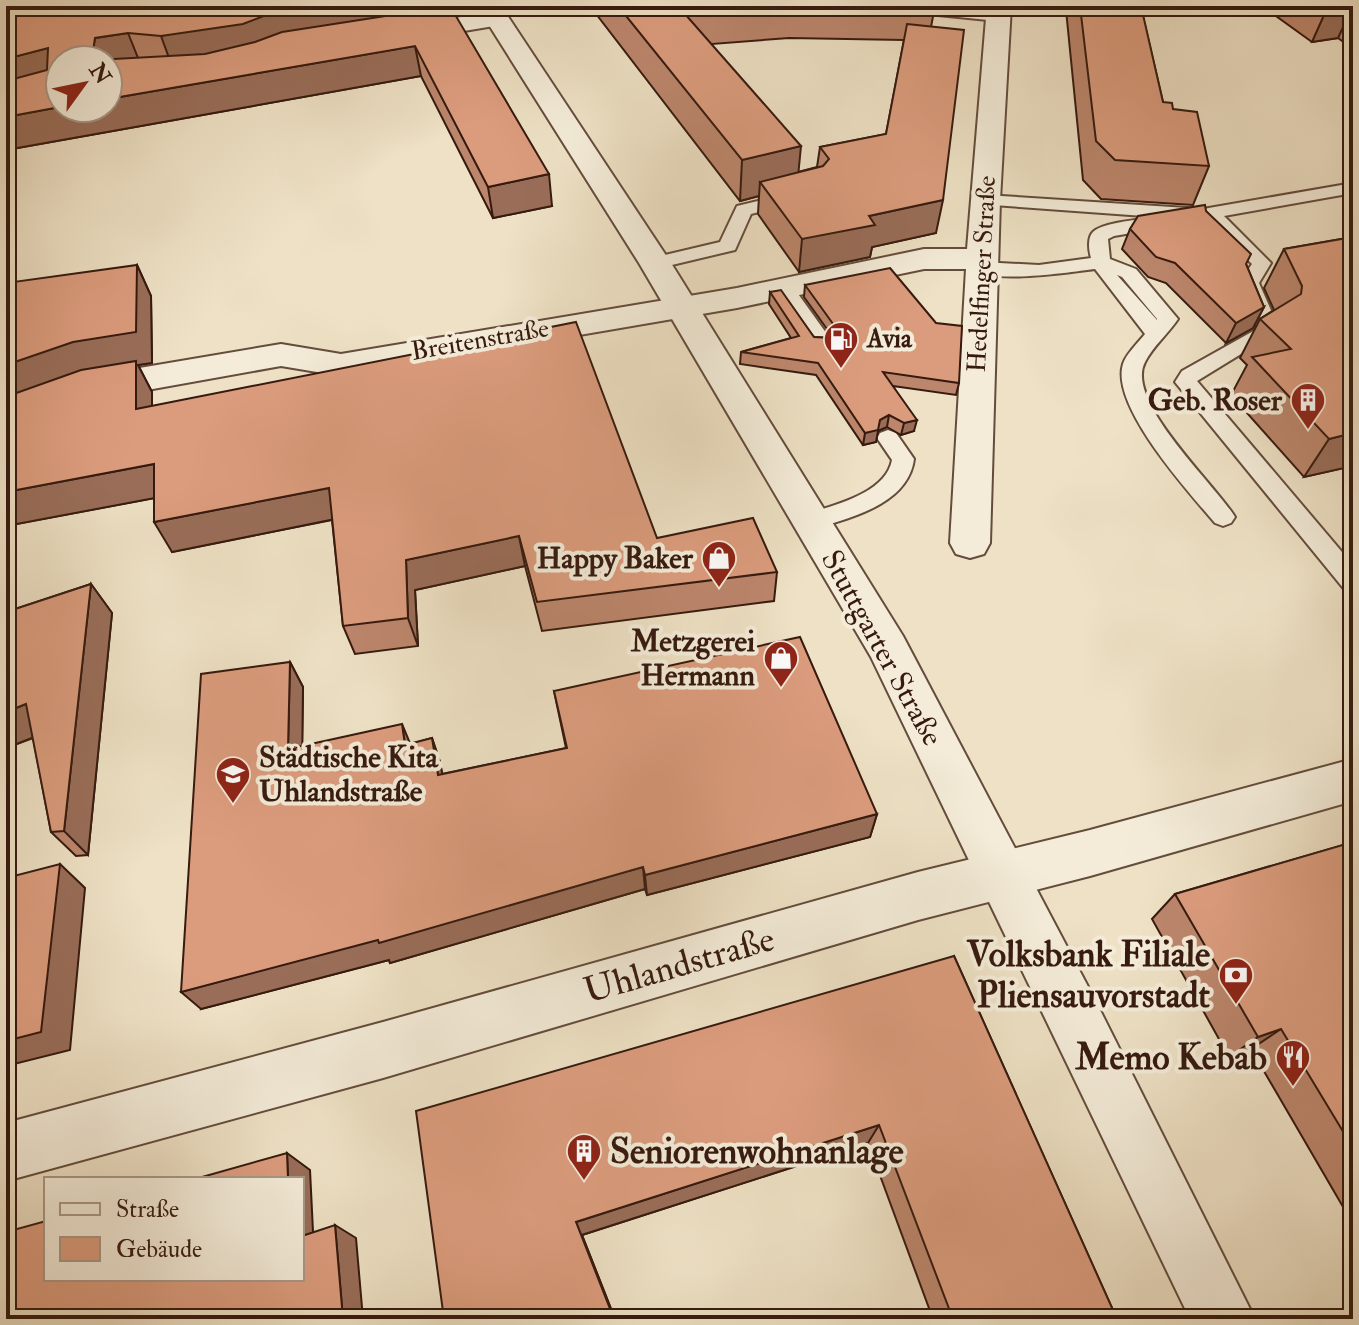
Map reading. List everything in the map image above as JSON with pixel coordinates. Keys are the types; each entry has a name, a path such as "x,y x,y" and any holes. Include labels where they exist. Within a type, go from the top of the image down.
{"street":[{"name":"Hedelfinger Straße","path":"970,543 985,200 998,11"},
{"path":"376,37 493,12"},
{"name":"Stuttgarter Straße","path":"493,12 655,263 888,648 1223,1319"},
{"name":"Breitenstraße","path":"56,402 91,388 281,355 341,365 784,288 924,259 982,263"},
{"name":"Uhlandstraße","path":"6,1152 1353,780"}],"lane":[{"path":"888,6 998,11"},
{"path":"1223,517 1154,427 1132,390 1129,371 1156,336 1108,279 1101,262 1098,240 1103,233 1353,188"},
{"path":"655,263 724,248 730,243 743,210 810,194"},
{"path":"985,200 1212,215 1269,262 1249,283 1268,326 1267,332 1189,376 1186,382 1353,582"},
{"path":"982,263 1039,271 1101,262"},
{"path":"784,288 822,342"},
{"path":"811,521 867,502 900,474 903,459 888,438"}],"building":[{"path":"6,6 312,6 274,12 243,24 161,36 128,33 95,38 94,44 44,44 44,49 6,59"},
{"path":"450,6 549,174 488,187 415,46 124,96 124,58 205,54 282,32"},
{"path":"618,6 678,6 801,146 742,160"},
{"path":"1080,6 1141,6 1163,102 1172,103 1173,109 1197,112 1209,166 1115,160 1096,141"},
{"path":"907,24 964,30 943,200 869,216 875,225 802,239 760,182 823,166 829,159 820,147 886,134"},
{"path":"44,71 44,110 6,117 6,81"},
{"path":"1205,205 1206,211 1251,254 1246,264 1264,307 1236,323 1175,263 1156,257 1130,229 1138,216"},
{"path":"1353,237 1353,433 1329,439 1252,357 1291,349 1260,319 1301,294 1302,286 1284,249"},
{"path":"137,265 136,332 73,342 6,365 6,283"},
{"path":"890,268 936,323 962,326 959,383 883,372 917,420 904,423 889,415 880,420 878,430 865,433 818,363 741,352 799,336 770,292 781,290 814,337 831,338 836,328 805,285"},
{"path":"576,322 657,538 753,518 777,572 537,602 519,536 406,560 408,618 343,626 329,488 154,522 154,464 6,492 6,396 81,370 136,361 136,409"},
{"path":"91,584 64,831 51,832 26,704 6,712 6,612"},
{"path":"800,637 877,814 645,875 643,867 379,943 378,940 181,992 201,674 290,662 288,749 402,724 405,745 432,738 438,775 567,748 554,691"},
{"path":"1353,842 1353,1148 1281,1029 1258,1037 1175,894"},
{"path":"60,864 41,1032 6,1041 6,878"},
{"path":"954,956 1117,1319 953,1319 879,1125 576,1222 614,1319 444,1319 416,1111"},
{"path":"287,1153 288,1177 202,1177"},
{"path":"44,1222 44,1281 304,1281 304,1235 335,1225 343,1319 6,1319 6,1232"}],"place":[{"name":"Avia","path":"841,370"},
{"name":"Geb. Roser","path":"1308,431"},
{"name":"Happy Baker","path":"719,589"},
{"name":"Metzgerei Hermann","path":"781,689"},
{"name":"Städtische Kita Uhlandstraße","path":"233,805"},
{"name":"Volksbank Filiale Pliensauvorstadt","path":"1236,1006"},
{"name":"Memo Kebab","path":"1293,1088"},
{"name":"Seniorenwohnanlage","path":"584,1182"}]}
